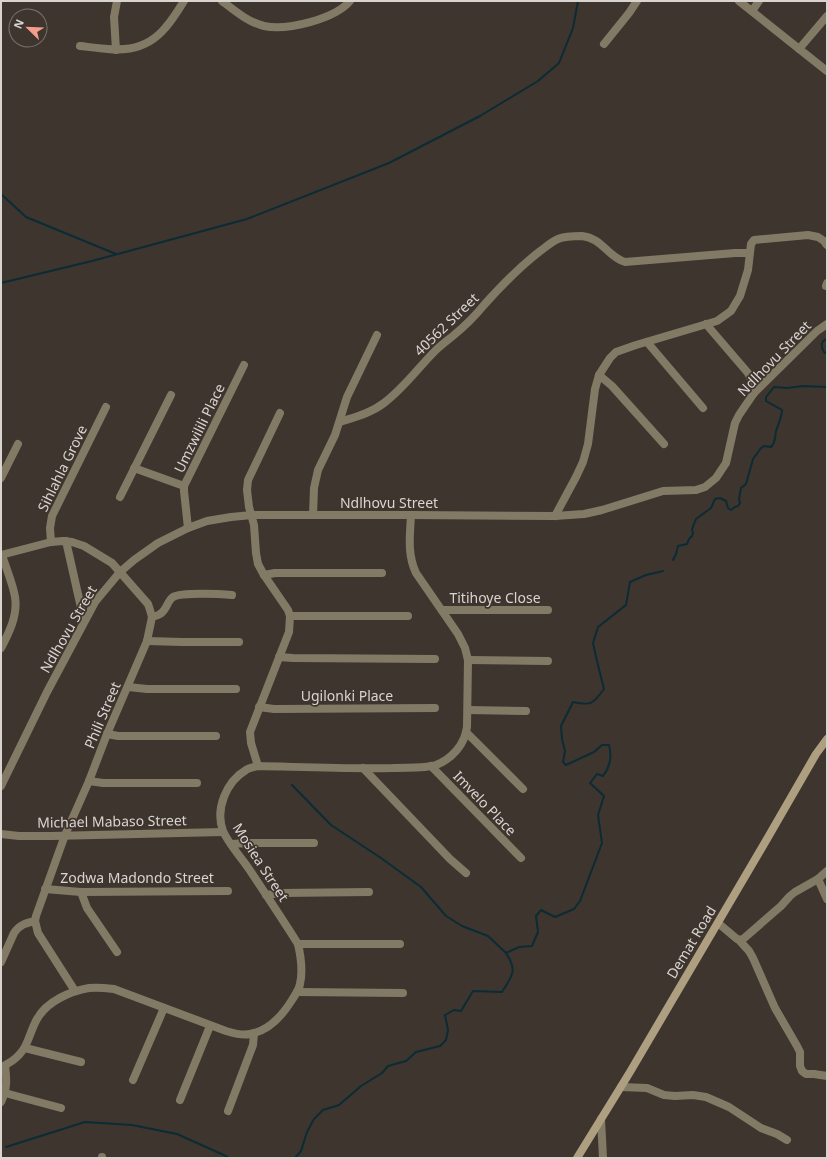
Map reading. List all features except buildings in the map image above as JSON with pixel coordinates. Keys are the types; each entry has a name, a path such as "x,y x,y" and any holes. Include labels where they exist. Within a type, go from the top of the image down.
{"street":[{"path":"116,50 114,17 117,1"},
{"path":"80,46 116,50 139,47 149,43 167,26 184,1"},
{"path":"222,1 251,21 264,26 278,27 296,25 325,17 344,7 350,1"},
{"path":"604,44 637,1"},
{"path":"740,1 827,71"},
{"path":"752,11 759,1"},
{"path":"800,49 827,16"},
{"name":"40562 Street","path":"340,422 373,410 395,394 436,351 468,323 524,264 559,239 583,236 592,238 615,258 625,262 749,253"},
{"path":"555,516 576,477 588,444 598,375 616,352 716,321 731,311 740,296 748,270 749,253 752,241 756,239 812,236 824,241 827,245"},
{"path":"706,324 748,373 754,388 754,394"},
{"name":"Ndlhovu Street","path":"1,786 47,692 95,602 120,572 158,543 188,528 208,521 231,517 252,515 555,516 584,514 602,510 663,491 696,490 705,487 716,478 726,463 735,423 754,394 816,331 827,324"},
{"path":"313,515 314,488 318,470 335,435 345,401 377,335"},
{"path":"647,342 703,408"},
{"name":"Umzwilili Place","path":"188,528 184,486 244,365"},
{"path":"598,375 612,386 664,444"},
{"path":"120,497 171,395"},
{"name":"Sihlahla Grove","path":"51,542 50,528 52,516 106,407"},
{"path":"258,766 250,736 259,707 289,632 290,616 286,606 258,564 254,526 249,507 247,490 248,480 280,413"},
{"path":"1,478 18,444"},
{"path":"134,468 184,486"},
{"name":"Mosiea Street","path":"25,1048 38,1018 51,1003 75,991 91,988 114,989 210,1026 241,1034 249,1035 258,1032 272,1024 284,1013 297,992 300,984 301,954 298,944 266,894 223,832 221,810 223,798 228,787 236,778 247,769 258,766 363,768 431,766 443,762 458,749 466,732 468,710 468,660 465,648 458,634 416,573 411,563 411,515"},
{"path":"66,541 84,621"},
{"path":"1,648 14,619 15,609 15,597 1,555 51,542 66,541 84,546 112,563 148,604 152,617 161,614 174,596 208,594 232,595"},
{"path":"264,575 275,573 382,573"},
{"name":"Titihoye Close","path":"442,610 548,610"},
{"path":"290,616 408,616"},
{"name":"Phili Street","path":"35,921 65,835 147,641 152,617"},
{"path":"147,641 239,642"},
{"path":"279,657 435,659"},
{"path":"468,660 548,661"},
{"path":"128,687 147,689 236,689"},
{"name":"Ugilonki Place","path":"259,707 435,708"},
{"path":"468,710 526,711"},
{"path":"466,732 523,788"},
{"path":"107,734 118,736 216,736"},
{"name":"Demat Road","path":"577,1158 621,1087 816,754 827,739"},
{"name":"Imvelo Place","path":"431,766 521,858"},
{"path":"363,768 450,859 466,873"},
{"path":"89,781 103,783 197,783"},
{"name":"Michael Mabaso Street","path":"1,834 19,836 223,832"},
{"path":"231,844 249,842 314,843"},
{"path":"739,940 744,939 795,892 818,879 827,871"},
{"path":"818,879 827,899"},
{"name":"Zodwa Madondo Street","path":"45,889 81,892 228,891"},
{"path":"81,892 87,908 117,952"},
{"path":"266,894 369,892"},
{"path":"1,962 17,929 25,923 35,921 38,933 75,991"},
{"path":"718,923 739,940 753,958 777,1012 798,1046 802,1071 806,1074 827,1076"},
{"path":"298,944 400,944"},
{"path":"297,992 403,993"},
{"path":"133,1080 164,1008"},
{"path":"180,1100 210,1026"},
{"path":"228,1111 253,1045 254,1033"},
{"path":"1,1102 5,1093 6,1083 3,1066 17,1057 25,1048 81,1062"},
{"path":"621,1087 647,1088 664,1095 706,1097 729,1107 761,1128 777,1134 786,1140"},
{"path":"5,1093 61,1108"},
{"path":"601,1119 603,1158"}],"waterway":[{"path":"1,283 92,261 247,219 389,163 480,116 538,81 559,63 573,28 578,1"},
{"path":"1,194 26,217 116,254"},
{"path":"827,339 823,341 822,344 822,348 827,354"},
{"path":"673,560 678,546 687,544 692,536 692,529 696,519 711,508 715,499 720,498 726,501 728,508 731,510 740,503 739,499 741,488 746,484 753,459 761,448 764,446 771,447 775,440 782,410 766,401 766,397 774,387 827,387"},
{"path":"295,1158 301,1151 307,1132 314,1119 323,1110 339,1105 361,1086 382,1073 388,1066 406,1061 416,1052 440,1046 446,1040 448,1030 445,1015 454,1010 461,1011 473,991 502,992 509,982 513,969 510,959 506,953 519,947 532,946 538,932 536,916 541,910 555,917 574,909 580,901 602,843 598,815 604,796 590,783 597,774 603,776 605,773 610,761 610,749 609,745 602,745 594,752 566,765 563,762 565,751 561,726 573,702 584,704 591,703 604,689 593,643 598,627 626,605 630,582 646,575 663,571"},
{"path":"292,785 331,825 421,887 446,916 462,926 488,936 506,953"},
{"path":"6,1147 85,1122 132,1125 177,1134 229,1158"}]}
